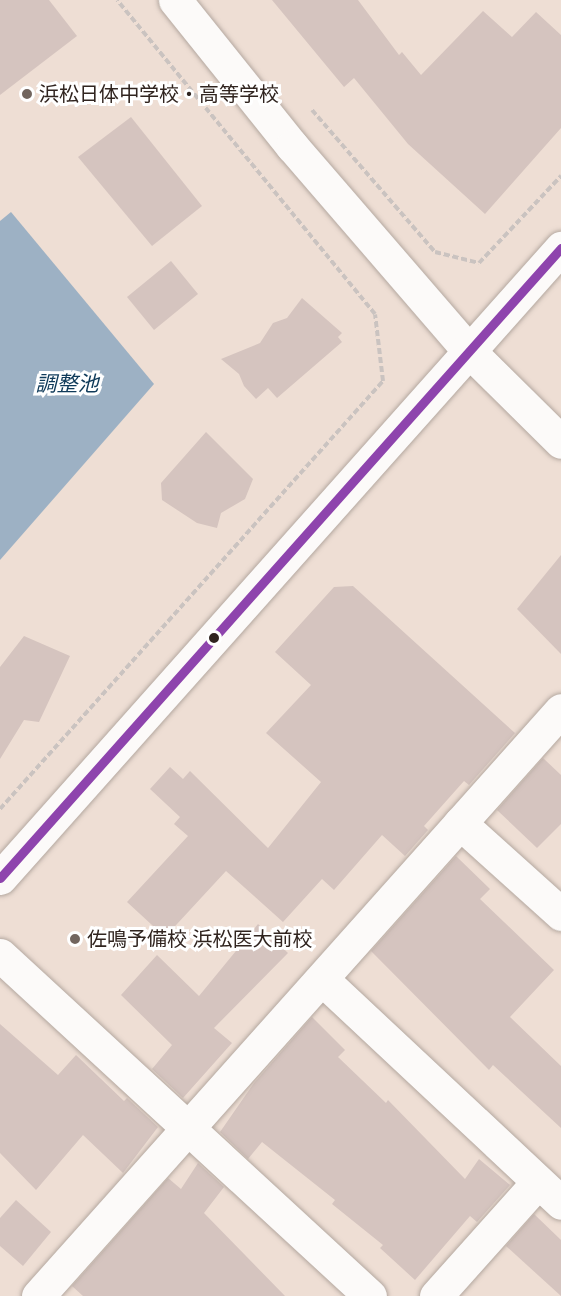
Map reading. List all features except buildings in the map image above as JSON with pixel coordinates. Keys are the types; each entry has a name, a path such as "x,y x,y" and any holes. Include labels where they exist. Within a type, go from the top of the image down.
{"street":[{"path":"175,0 292,146 467,349 561,442"},
{"path":"0,878 467,349 561,248"},
{"path":"38,1296 323,980 561,710"},
{"path":"460,823 561,914"},
{"path":"0,955 186,1130 370,1296"},
{"path":"323,980 549,1193 436,1296"}],"path":[{"path":"0,809 383,381 375,314 117,0"},
{"path":"310,108 435,252 479,263 561,176"}],"water":[{"name":"調整池","path":"11,212 154,384 0,560 0,221"}],"transit line":[{"path":"0,878 561,248"}],"place":[{"name":"浜松日体中学校・高等学校","path":"27,94"},
{"name":"佐鳴予備校 浜松医大前校","path":"75,939"}]}
